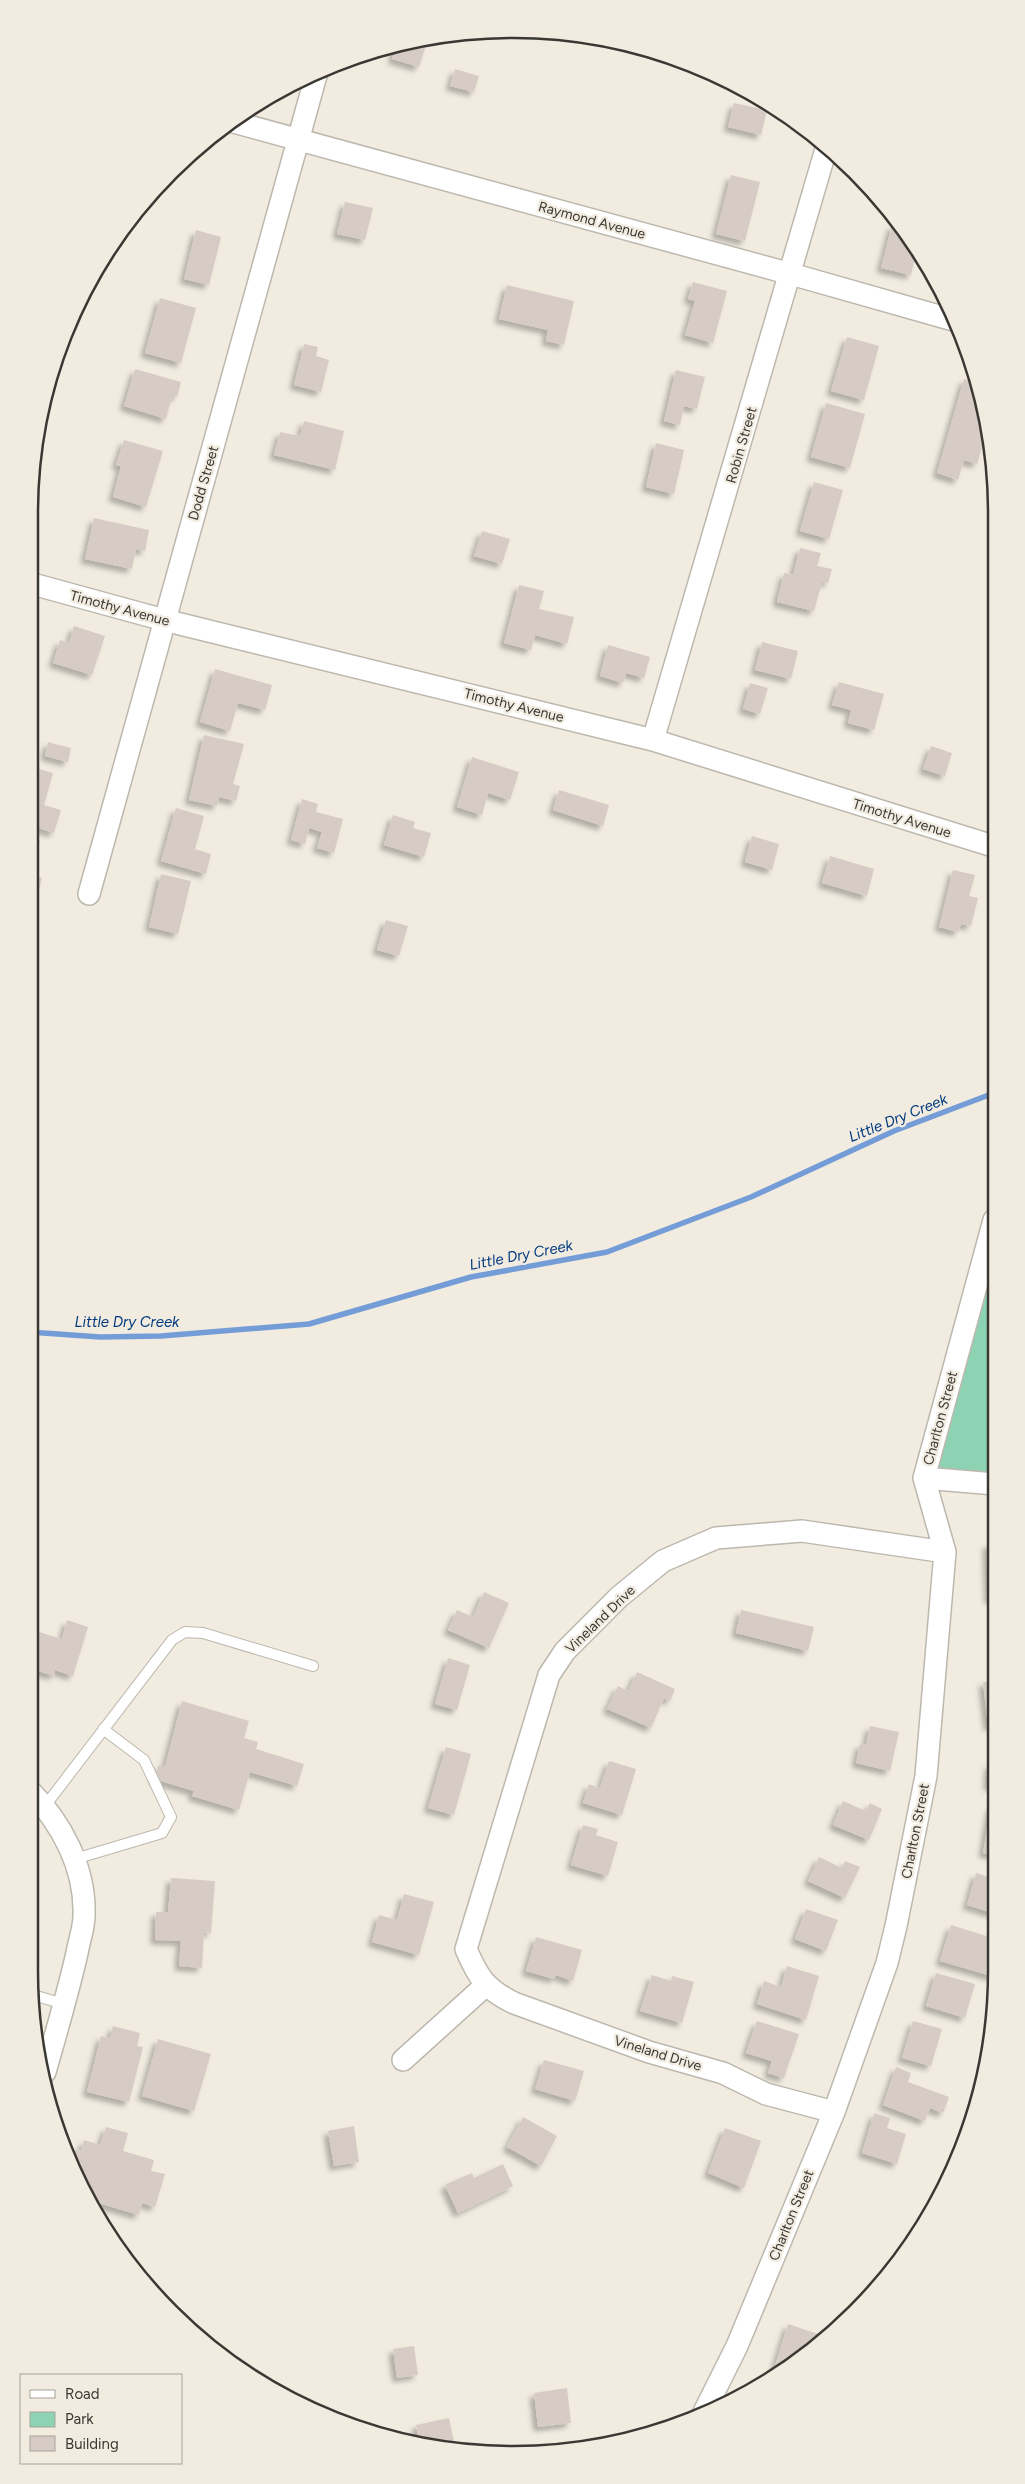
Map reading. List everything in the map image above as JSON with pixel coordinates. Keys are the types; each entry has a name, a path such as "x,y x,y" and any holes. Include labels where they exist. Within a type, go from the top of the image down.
{"street":[{"name":"Dodd Street","path":"88,894 315,81"},
{"name":"Raymond Avenue","path":"240,124 946,318"},
{"name":"Robin Street","path":"653,740 825,154"},
{"name":"Timothy Avenue","path":"38,585 164,620 653,740 988,844"},
{"name":"Charlton Street","path":"708,2404 737,2346 834,2112 887,1963 926,1776 945,1552 924,1478 988,1242"},
{"path":"924,1478 988,1483"},
{"name":"Vineland Drive","path":"834,2112 766,2094 723,2073 649,2052 514,2003 497,1995 486,1985 477,1974 466,1949 549,1675 565,1651 619,1597 664,1561 716,1538 802,1531 945,1552"},
{"path":"38,1799 58,1825 75,1859 80,1875 84,1916 64,2004 47,2064"},
{"path":"403,2060 486,1985"}],"lane":[{"path":"45,1806 172,1640 185,1632 203,1633 313,1666"},
{"path":"75,1859 162,1833 171,1817 144,1760 103,1729"},
{"path":"39,1997 64,2004"}],"green space":[{"path":"988,1242 988,1483 924,1478"}],"building":[{"path":"426,46 419,67 392,59 394,53"},
{"path":"455,69 479,76 474,92 450,86"},
{"path":"734,103 762,109 767,112 761,135 728,127"},
{"path":"731,175 760,182 745,241 716,234"},
{"path":"345,202 373,208 365,240 337,234"},
{"path":"892,227 914,260 911,275 881,268"},
{"path":"196,230 221,237 209,285 184,279"},
{"path":"693,282 727,291 713,343 685,335 695,301 688,299"},
{"path":"507,285 574,301 564,345 546,341 548,330 499,319"},
{"path":"160,298 196,308 181,363 145,353"},
{"path":"847,337 879,346 864,400 831,391"},
{"path":"304,344 318,347 316,356 329,360 321,392 294,385"},
{"path":"135,369 181,382 177,397 172,396 166,419 124,406"},
{"path":"676,370 705,377 697,409 684,406 680,425 664,421"},
{"path":"964,379 968,380 982,446 977,464 964,460 958,480 937,473"},
{"path":"826,403 865,414 850,468 811,457"},
{"path":"304,421 344,431 335,470 274,455 280,432 300,436"},
{"path":"124,440 163,451 146,507 113,497 121,466 116,465"},
{"path":"656,443 684,450 674,494 646,487"},
{"path":"814,482 843,490 829,539 800,531"},
{"path":"94,518 149,530 145,551 136,549 132,569 85,559"},
{"path":"482,531 510,539 502,564 474,556"},
{"path":"800,548 821,553 817,566 832,569 828,583 822,582 814,611 777,602 784,573 793,575"},
{"path":"519,585 544,591 539,609 574,617 567,644 535,635 531,650 504,643"},
{"path":"74,626 105,636 92,675 53,663 60,640 69,643"},
{"path":"762,642 798,651 791,679 755,670"},
{"path":"608,645 650,657 644,678 626,673 623,683 600,676"},
{"path":"215,669 272,685 265,710 238,703 230,731 200,722"},
{"path":"839,682 884,694 874,730 848,723 851,710 832,705"},
{"path":"750,683 768,688 760,714 743,709"},
{"path":"204,735 244,744 233,784 240,786 236,801 219,797 217,806 189,800"},
{"path":"48,742 71,748 68,762 45,756"},
{"path":"931,746 952,753 945,776 923,769"},
{"path":"472,757 519,772 510,800 488,793 482,815 457,807"},
{"path":"38,769 53,773 44,805 61,810 54,833 38,828"},
{"path":"559,790 609,805 603,826 553,810"},
{"path":"302,799 318,804 316,812 343,819 334,853 317,848 322,832 309,828 305,844 291,840"},
{"path":"176,808 204,816 195,849 211,854 206,874 161,861"},
{"path":"393,815 415,822 413,828 431,833 424,857 384,845"},
{"path":"752,836 779,844 772,870 745,862"},
{"path":"830,856 874,869 867,896 822,883"},
{"path":"953,870 975,875 969,896 978,898 971,926 961,924 958,932 939,927"},
{"path":"161,874 191,881 178,934 149,927"},
{"path":"38,877 42,878 38,892"},
{"path":"386,920 408,926 399,956 377,950"},
{"path":"484,1592 509,1603 489,1648 448,1630 457,1610 473,1617"},
{"path":"741,1610 814,1627 808,1651 736,1633"},
{"path":"67,1620 88,1627 73,1676 55,1670 54,1676 38,1671 38,1632 62,1639"},
{"path":"448,1658 470,1665 457,1710 435,1704"},
{"path":"637,1672 675,1689 670,1701 664,1698 651,1728 607,1709 618,1686 628,1691"},
{"path":"983,1682 988,1682 988,1726"},
{"path":"182,1701 249,1721 244,1738 258,1742 256,1749 304,1764 297,1786 250,1772 239,1810 192,1796 194,1791 154,1779 159,1765 165,1767"},
{"path":"870,1726 899,1732 890,1771 856,1763 860,1744 866,1745"},
{"path":"446,1747 471,1754 454,1815 428,1808"},
{"path":"609,1761 636,1769 622,1815 583,1803 589,1784 600,1788"},
{"path":"843,1801 866,1811 870,1803 882,1809 869,1840 833,1825"},
{"path":"988,1824 988,1854 983,1853"},
{"path":"583,1825 598,1829 596,1835 618,1842 608,1876 571,1865"},
{"path":"819,1857 842,1868 845,1861 860,1867 845,1898 808,1881"},
{"path":"976,1873 988,1877 988,1912 967,1905"},
{"path":"171,1878 215,1881 211,1933 204,1932 202,1968 179,1966 181,1941 155,1940 156,1912 168,1912"},
{"path":"404,1894 434,1902 419,1955 372,1942 379,1915 397,1920"},
{"path":"806,1909 838,1920 826,1951 795,1939"},
{"path":"951,1925 988,1937 988,1975 940,1961"},
{"path":"536,1937 582,1950 573,1981 556,1975 554,1979 526,1971"},
{"path":"787,1966 819,1976 806,2020 757,2004 764,1981 781,1987"},
{"path":"936,1973 975,1984 965,2018 926,2006"},
{"path":"652,1975 671,1981 672,1976 694,1982 682,2023 640,2011"},
{"path":"757,2021 799,2034 784,2078 768,2073 772,2061 746,2053"},
{"path":"913,2021 942,2029 931,2066 902,2058"},
{"path":"113,2026 140,2033 137,2046 143,2047 129,2102 87,2092 101,2036 110,2038"},
{"path":"158,2039 211,2054 194,2111 142,2096"},
{"path":"544,2060 584,2071 575,2101 535,2089"},
{"path":"896,2067 911,2073 908,2082 949,2097 943,2113 930,2108 925,2121 883,2105"},
{"path":"874,2113 890,2118 887,2128 906,2134 897,2164 862,2153"},
{"path":"523,2117 557,2136 541,2166 507,2147"},
{"path":"354,2126 359,2162 334,2166 328,2131"},
{"path":"106,2127 128,2133 123,2151 154,2160 151,2171 165,2174 155,2207 142,2203 139,2215 98,2203 86,2182 74,2153 75,2150 81,2151 84,2140 100,2145"},
{"path":"725,2128 761,2141 744,2188 708,2173"},
{"path":"503,2164 513,2186 458,2213 445,2185 472,2173 474,2178"},
{"path":"788,2324 819,2334 802,2348 775,2366"},
{"path":"414,2346 418,2375 397,2378 393,2349"},
{"path":"567,2388 571,2423 538,2427 534,2393"},
{"path":"449,2418 454,2442 418,2437 416,2425"}],"waterway":[{"name":"Little Dry Creek","path":"38,1333 100,1337 161,1336 309,1324 471,1277 607,1252 751,1197 894,1131 988,1095"}]}
